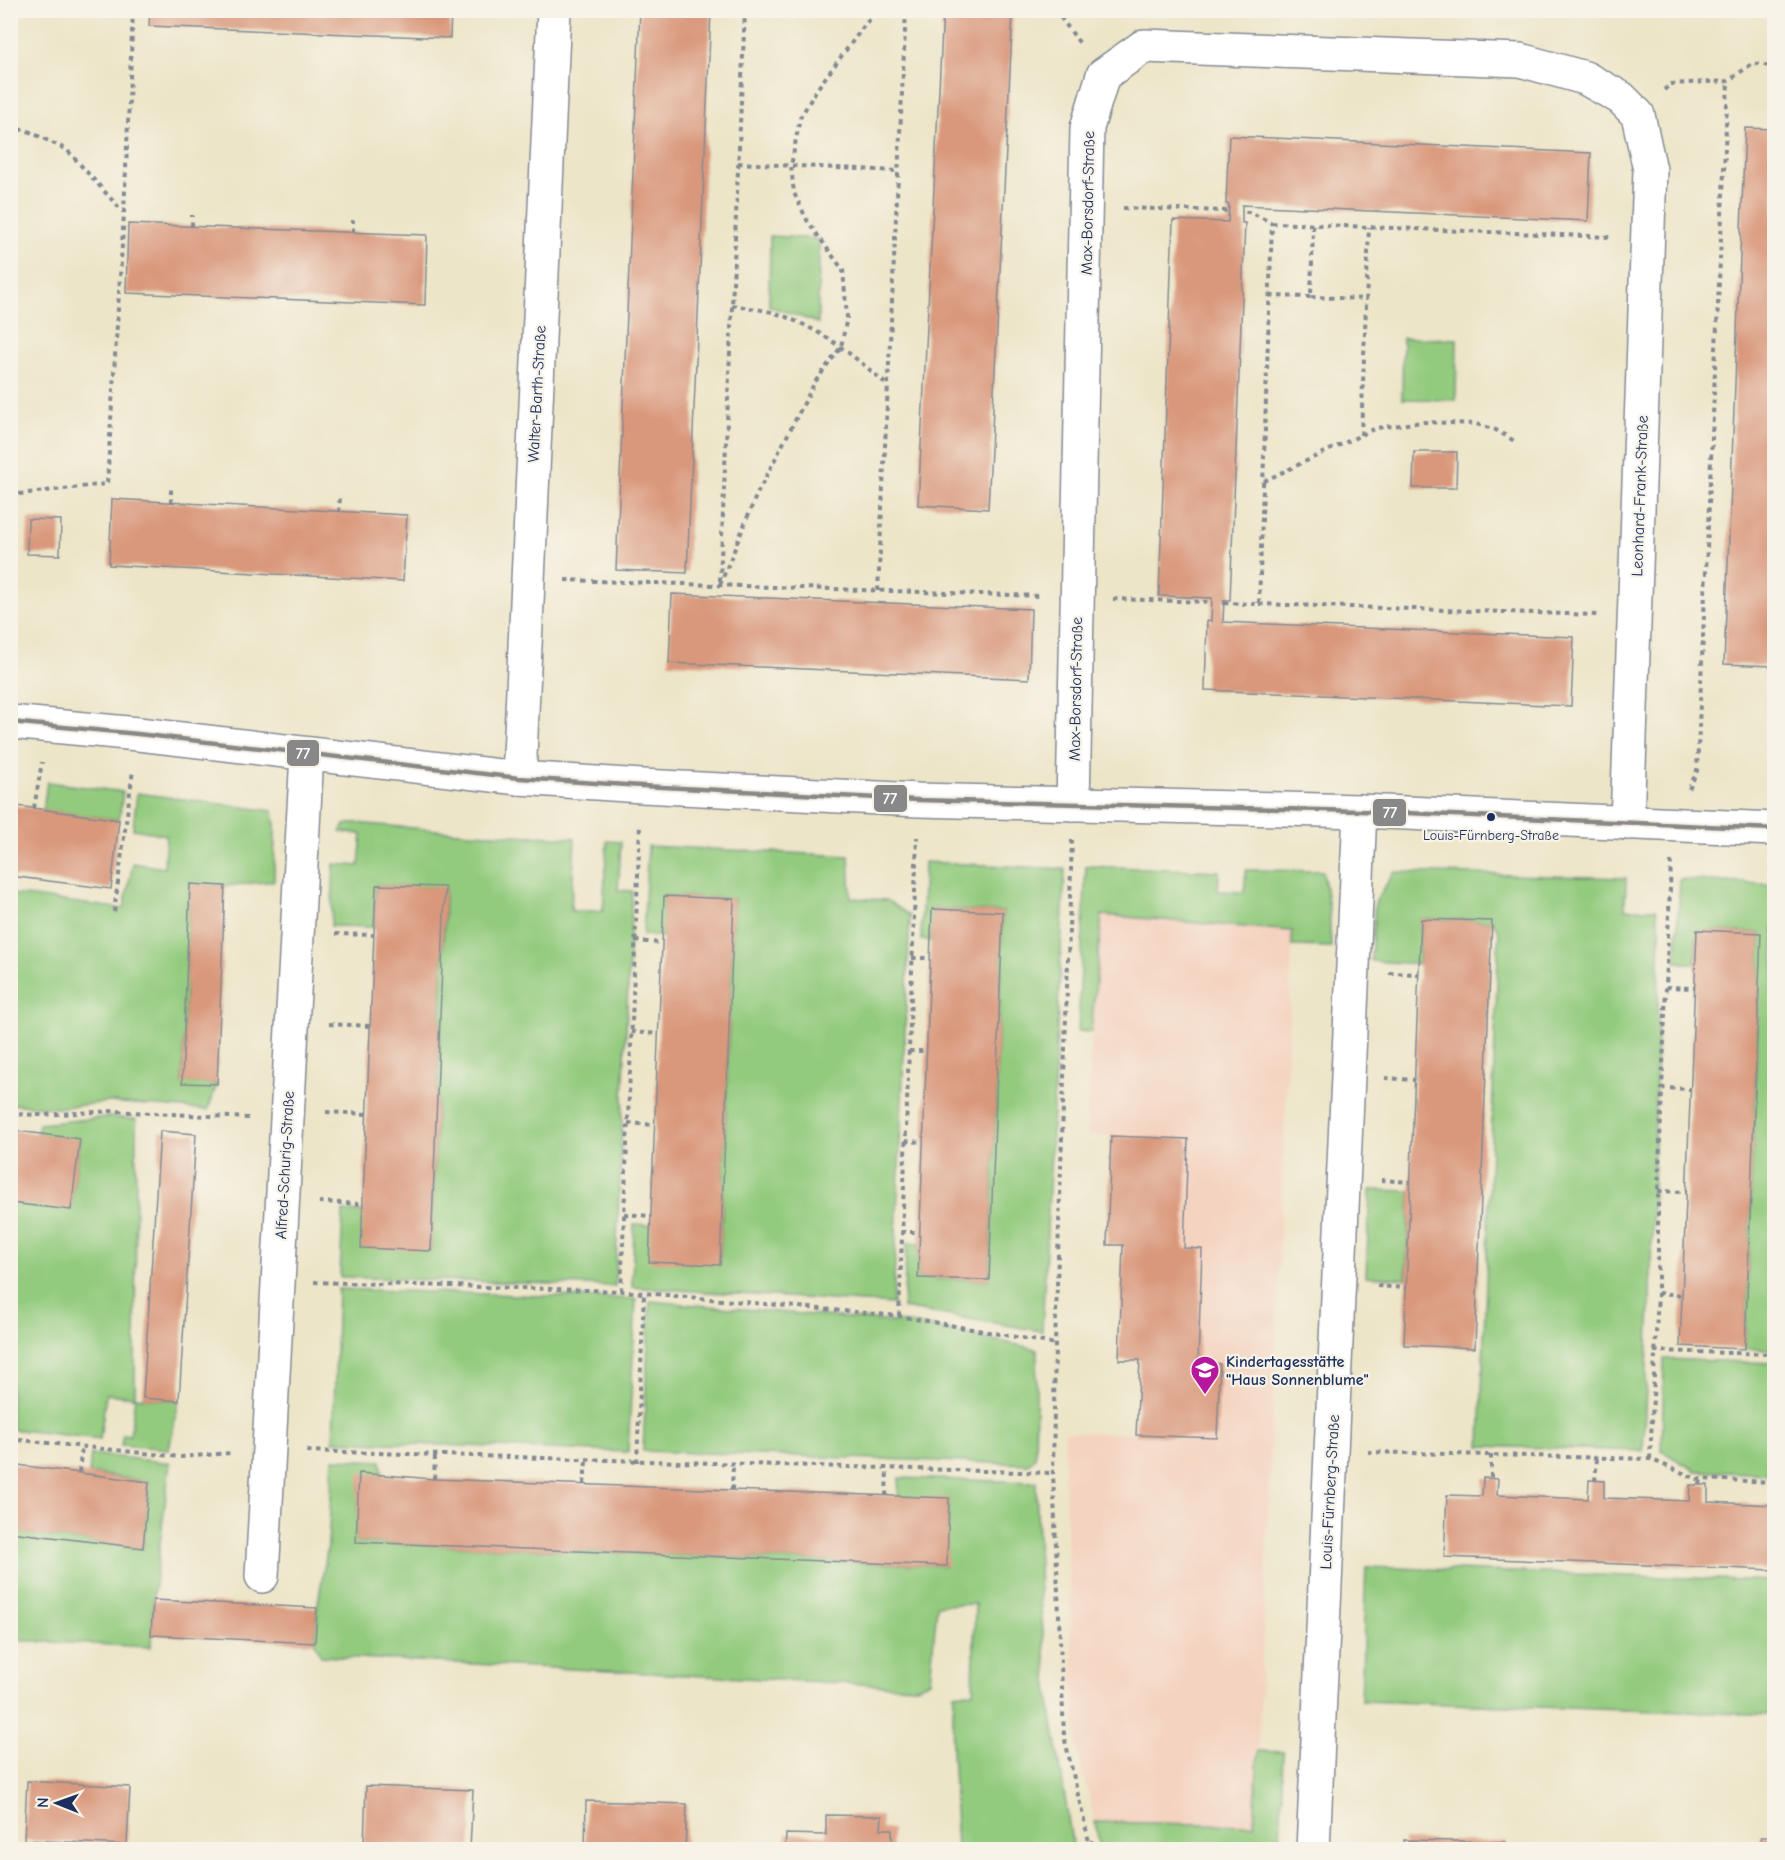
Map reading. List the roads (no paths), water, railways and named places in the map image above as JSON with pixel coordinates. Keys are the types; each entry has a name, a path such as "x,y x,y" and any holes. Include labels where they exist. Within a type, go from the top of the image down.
{"street":[{"name":"Walter-Barth-Straße","path":"519,778 554,10"},
{"name":"Max-Borsdorf-Straße","path":"1073,804 1087,128 1103,75 1144,46 1520,60 1585,78 1621,98 1638,115 1650,170"},
{"name":"Leonhard-Frank-Straße","path":"1627,823 1650,170"},
{"path":"10,722 138,734 519,778 642,786 918,800 1360,811 1774,829"},
{"name":"Alfred-Schurig-Straße","path":"262,1576 267,1450 307,754"},
{"name":"Louis-Fürnberg-Straße","path":"1313,1850 1360,811"}],"place":[{"name":"Louis-Fürnberg-Straße","path":"1491,817"},
{"name":"Kindertagesstätte \"Haus Sonnenblume\"","path":"1205,1396"}]}
